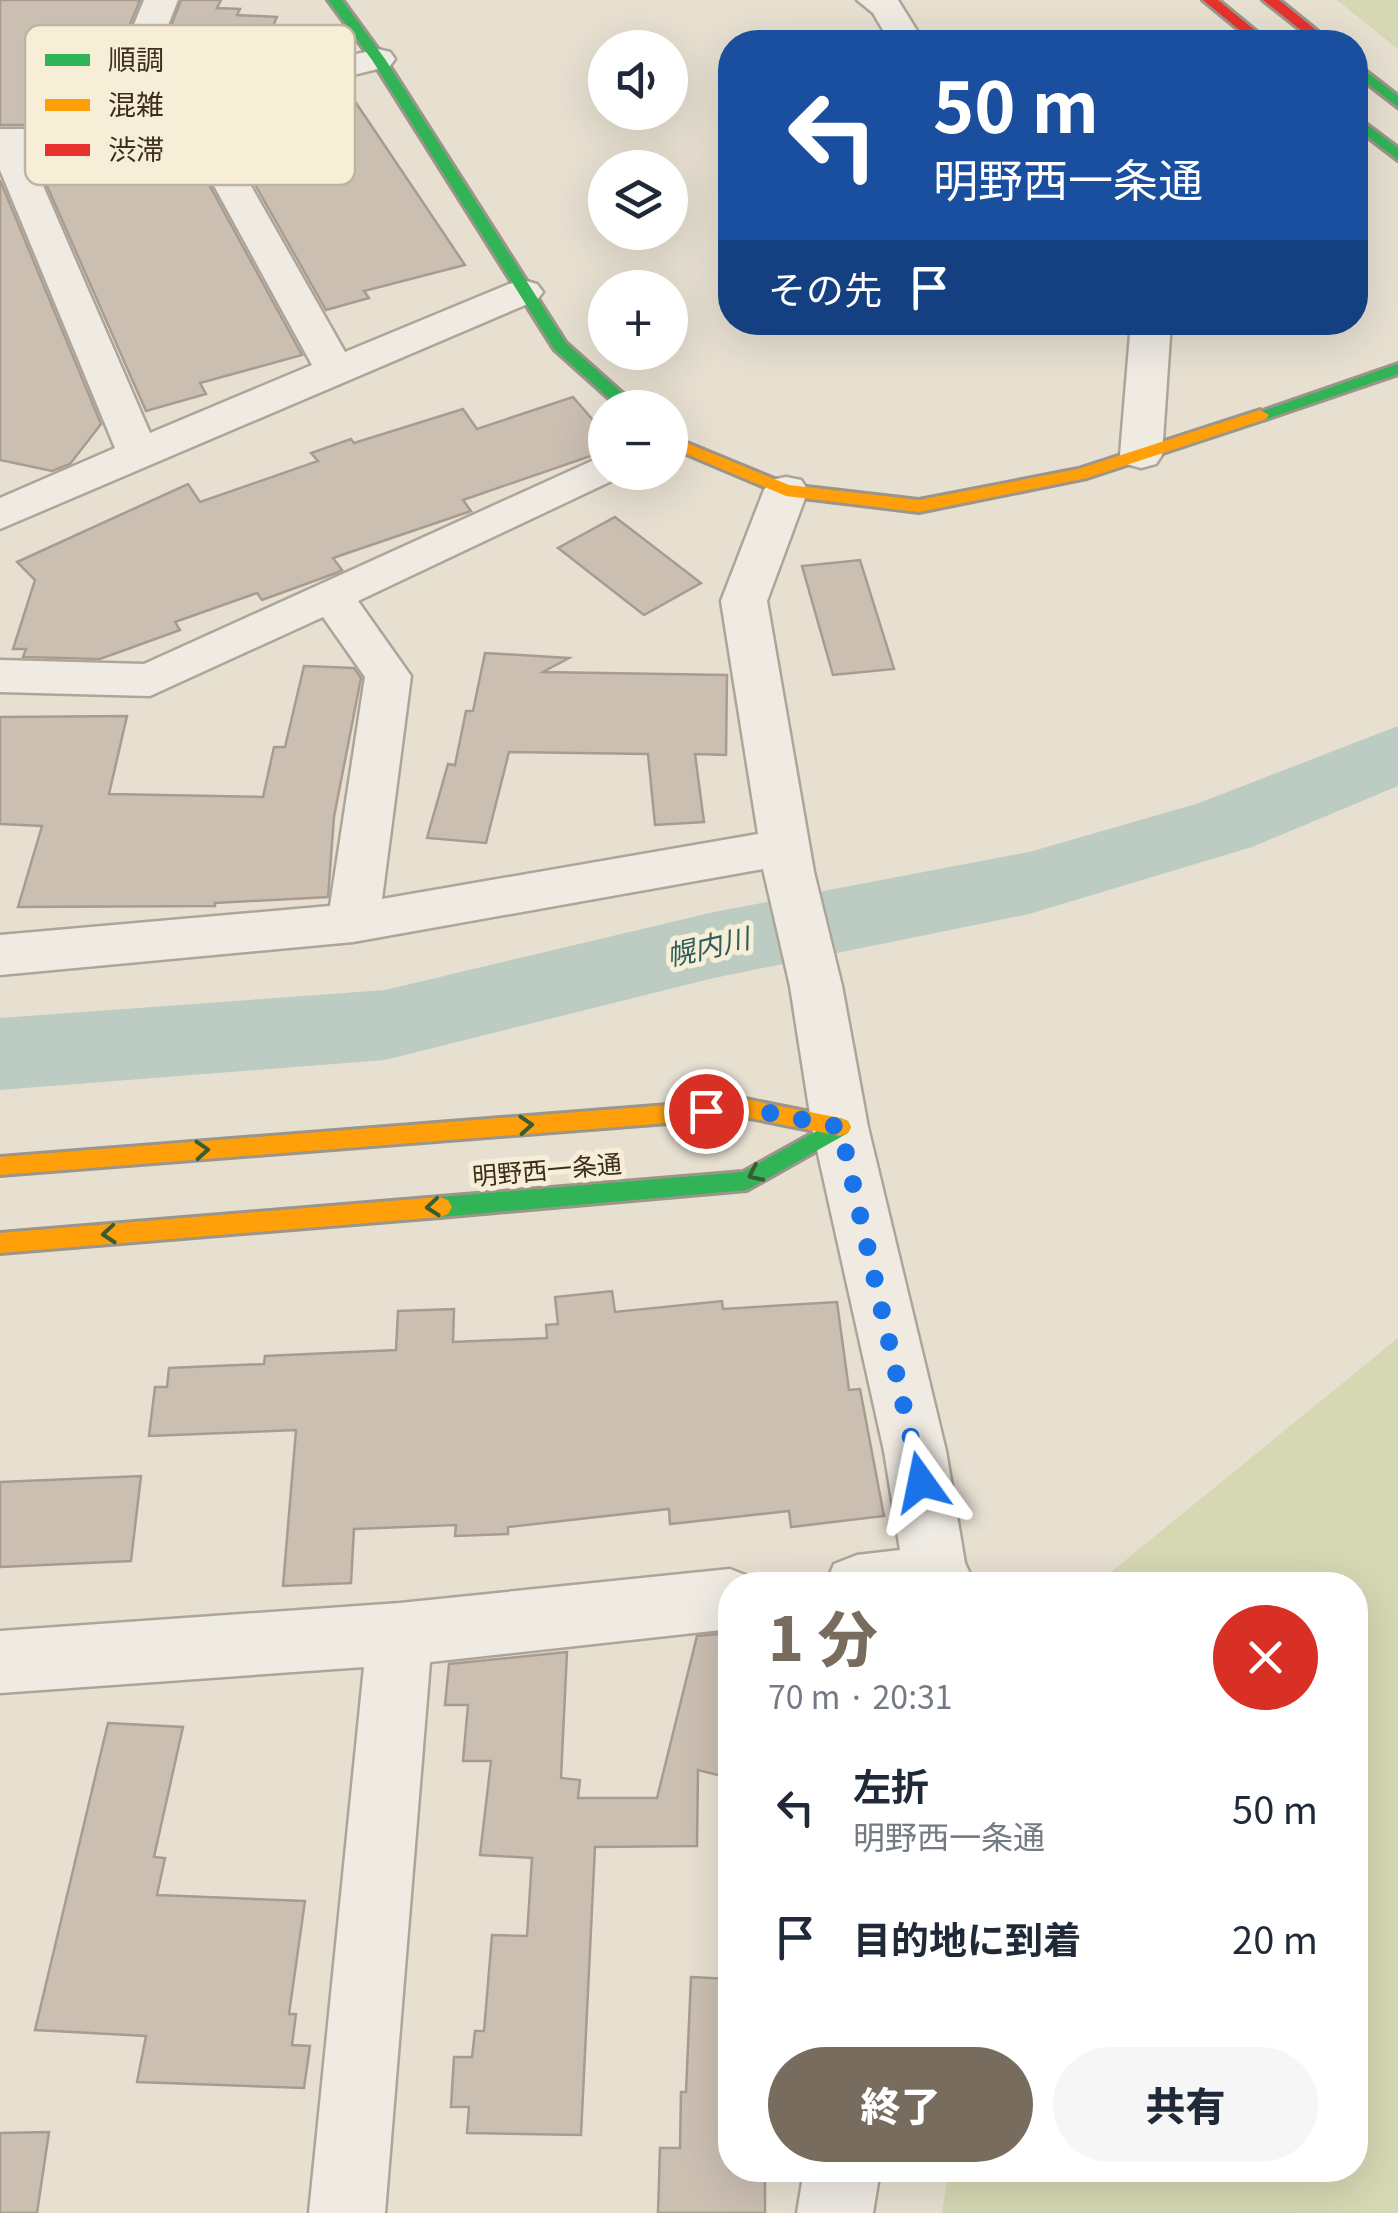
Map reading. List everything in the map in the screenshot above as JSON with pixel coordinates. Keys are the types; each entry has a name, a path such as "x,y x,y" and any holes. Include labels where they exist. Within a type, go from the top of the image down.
{"main road":[{"path":"334,0 353,25"},
{"path":"1210,0 1247,30"},
{"path":"1270,0 1309,30"},
{"path":"355,28 378,58 522,292 560,346 610,390"},
{"path":"1368,78 1398,103"},
{"path":"1368,131 1398,156"},
{"path":"688,448 786,490 919,506 1081,474 1398,369"},
{"name":"明野西一条通","path":"0,1166 745,1108 840,1127"},
{"name":"明野西一条通","path":"0,1243 747,1181 840,1127"}],"street":[{"path":"151,25 161,0"},
{"path":"874,0 886,7 900,30"},
{"path":"355,64 378,58"},
{"path":"3,141 138,452"},
{"path":"232,185 335,370"},
{"path":"0,515 138,452 522,292"},
{"path":"1141,454 1150,335"},
{"path":"0,676 150,680 588,476"},
{"path":"786,490 744,601 840,1127 915,1451 936,1572"},
{"path":"332,596 388,676 352,923"},
{"path":"0,955 352,923 787,846"},
{"path":"0,1662 400,1634 718,1600"},
{"path":"346,2213 400,1634"},
{"path":"835,2213 840,2182"}],"green space":[{"path":"1337,0 1398,0 1398,49"},
{"path":"1398,1338 1398,2213 942,2213 947,2182 1368,2182 1368,1572 1111,1572"}],"building":[{"path":"0,0 140,0 130,25 25,25 25,125 0,125"},
{"path":"181,0 221,0 217,8 240,9 237,15 277,17 273,25 171,25"},
{"path":"355,101 465,265 364,291 369,298 326,310 255,185 355,185"},
{"path":"0,180 101,424 70,464 52,471 0,460"},
{"path":"47,185 209,185 302,355 200,383 206,394 146,411"},
{"path":"573,397 588,414 588,457 463,500 471,511 333,558 342,570 336,573 262,600 257,593 175,622 180,630 100,659 23,657 26,649 13,649 35,580 17,562 188,484 200,502 318,461 311,453 463,409 477,429"},
{"path":"615,517 701,583 644,615 558,548"},
{"path":"860,560 894,669 833,675 802,566"},
{"path":"485,653 569,658 543,672 727,675 726,755 695,754 704,822 655,825 648,754 509,752 486,843 427,838 448,764 455,765 466,711 473,711"},
{"path":"304,666 354,668 361,678 334,817 328,897 215,906 18,907 42,826 0,824 0,717 127,716 109,794 263,797 274,747 285,747"},
{"path":"612,1291 615,1312 722,1301 723,1309 837,1302 849,1390 860,1389 884,1516 791,1527 789,1511 670,1524 669,1509 508,1527 508,1534 455,1536 456,1525 354,1529 351,1583 283,1586 296,1430 149,1436 155,1387 167,1387 169,1368 264,1364 265,1356 396,1350 398,1311 454,1309 453,1342 547,1338 546,1325 558,1324 555,1297"},
{"path":"141,1476 131,1561 0,1567 0,1482"},
{"path":"718,1634 718,1775 698,1770 697,1846 595,1847 581,2135 467,2133 469,2107 451,2107 454,2057 472,2057 475,2031 484,2031 492,1935 527,1936 532,1858 480,1855 491,1761 463,1761 468,1705 445,1705 449,1664 567,1652 561,1778 580,1780 578,1798 657,1798 697,1636"},
{"path":"108,1723 183,1727 154,1857 165,1858 157,1895 305,1901 289,2014 296,2014 292,2045 310,2046 304,2088 137,2082 146,2036 35,2030"},
{"path":"691,1977 718,1978 718,2182 765,2182 765,2213 658,2213 660,2148 680,2148 681,2092 686,2092"},
{"path":"49,2132 37,2213 0,2213 0,2133"}],"waterway":[{"name":"幌内川","path":"0,1054 385,1025 714,945 1029,883 1223,826 1398,754"}],"traffic: fast":[{"path":"335,0 353,25"},
{"path":"355,27 560,346 610,390"},
{"path":"1368,78 1398,103"},
{"path":"1368,131 1398,156"},
{"path":"1260,415 1398,369"},
{"path":"440,1207 747,1181 840,1127"}],"traffic: slow":[{"path":"688,449 786,490 919,506 1081,474 1260,415"},
{"path":"0,1166 745,1108 840,1127"},
{"path":"0,1243 440,1207"}],"traffic: jam":[{"path":"1210,0 1247,30"},
{"path":"1270,0 1309,30"}],"route":[{"path":"706,1111 745,1108 840,1127 921,1482"}]}
